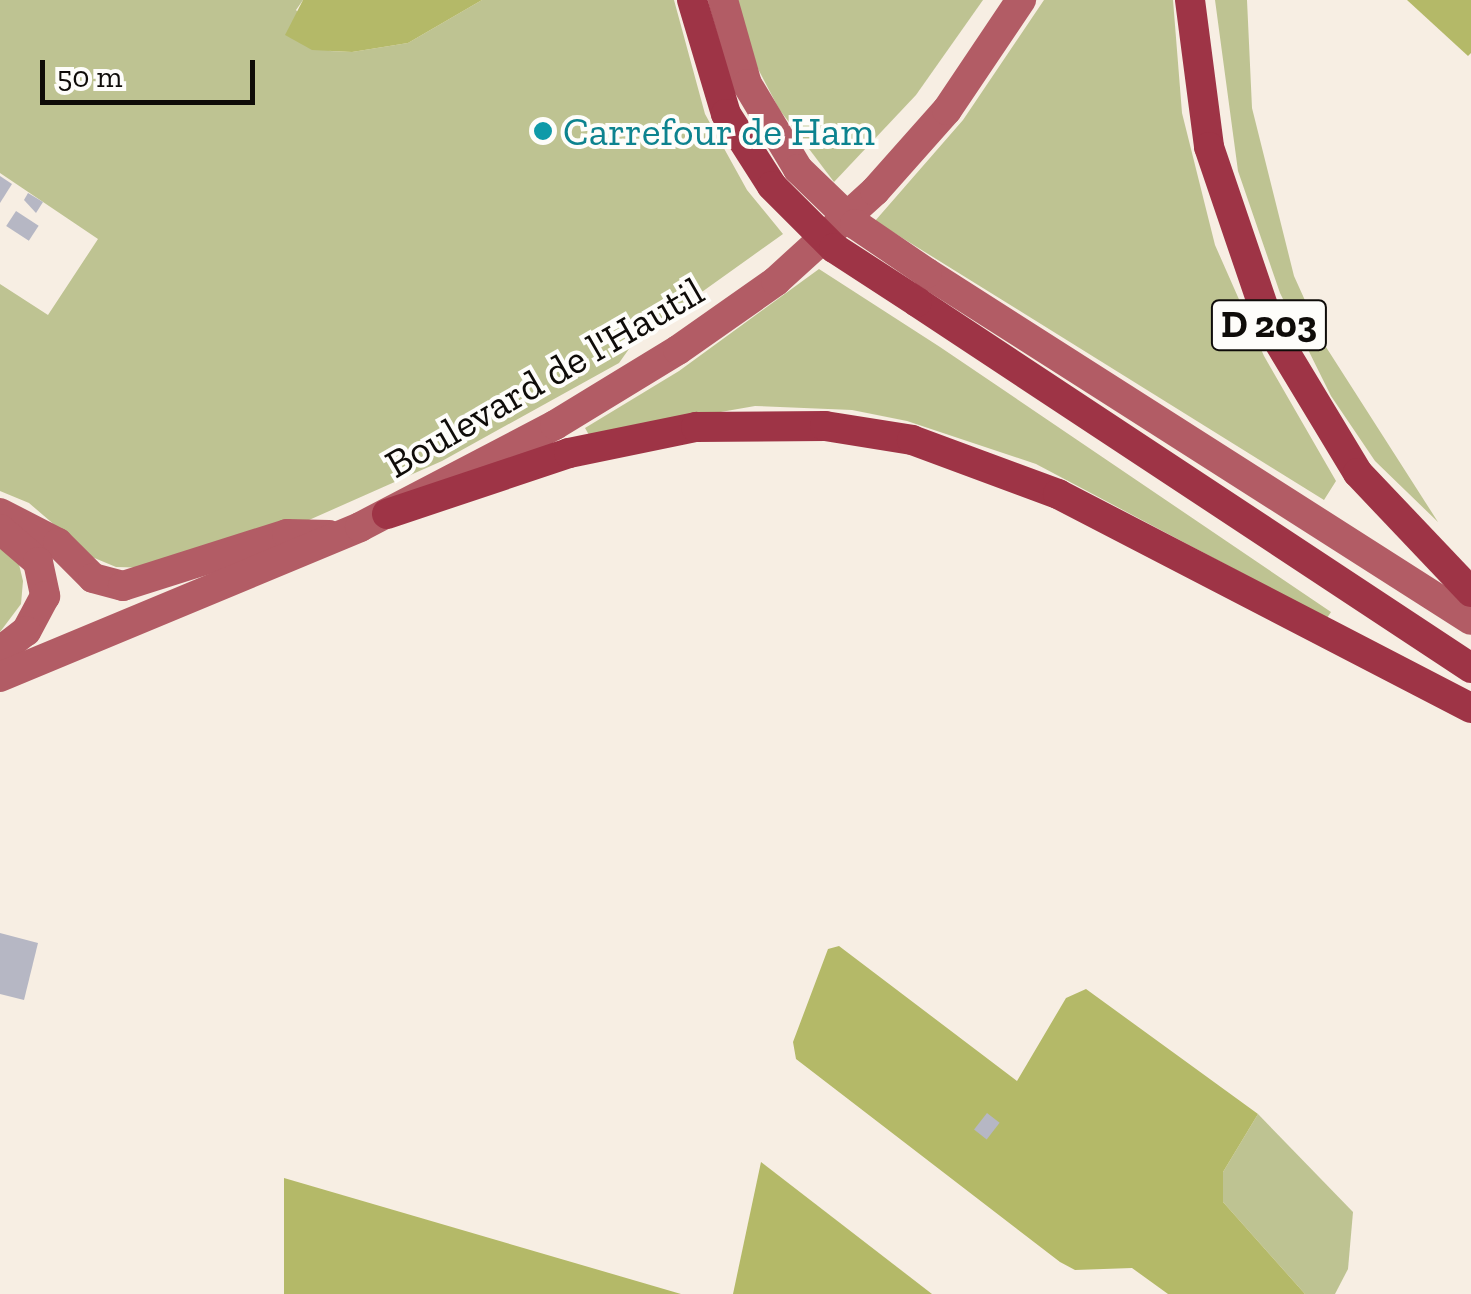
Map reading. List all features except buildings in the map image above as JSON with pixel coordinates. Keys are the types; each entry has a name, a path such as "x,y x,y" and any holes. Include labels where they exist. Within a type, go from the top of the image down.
{"main road":[{"path":"692,0 726,114 772,186 834,248 922,288 1471,620"},
{"path":"723,0 747,84 798,168 922,288 1471,668"},
{"path":"999,36 1013,0"},
{"name":"Boulevard de l'Hautil","path":"0,677 387,514 555,425 776,282 913,152 1021,0"},
{"name":"D 203","path":"1190,0 1208,148 1270,329 1358,473 1471,592"},
{"path":"387,514 568,453 653,433 784,424 899,438 1058,494 1471,708"},
{"path":"0,513 58,542 92,578 123,586 287,534 342,536"},
{"path":"0,528 38,562 45,596 26,631 0,651"}],"green space":[{"path":"0,0 303,0 296,10 330,51 352,52 408,43 482,0 674,0 705,114 747,190 783,234 636,339 619,363 442,461 309,520 153,568 116,567 92,557 29,503 0,491 0,284 48,315 98,239 0,173"},
{"path":"303,0 482,0 408,43 352,52 312,50 285,35"},
{"path":"737,0 983,0 916,95 834,182 779,109 757,67"},
{"path":"1044,0 1173,0 1182,113 1215,245 1264,356 1336,481 1324,500 875,221 963,120"},
{"path":"1215,0 1247,0 1252,108 1294,276 1326,347 1438,522 1375,461 1331,396 1280,293 1238,171"},
{"path":"1407,0 1471,0 1471,53 1468,56"},
{"path":"819,269 1331,612 1327,618 1036,464 907,421 852,410 755,406 589,435 585,428 679,371"},
{"path":"0,543 17,556 23,581 21,604 0,632"},
{"path":"839,946 1017,1081 1066,998 1086,989 1258,1114 1223,1172 1223,1202 1305,1294 1168,1294 1132,1268 1075,1270 1060,1262 796,1059 793,1042 828,949"},
{"path":"1258,1114 1353,1212 1348,1269 1335,1294 1305,1294 1223,1202 1223,1172"},
{"path":"761,1162 932,1294 733,1294"},
{"path":"284,1178 681,1294 284,1294"}],"place":[{"name":"Carrefour de Ham","path":"543,131"}]}
